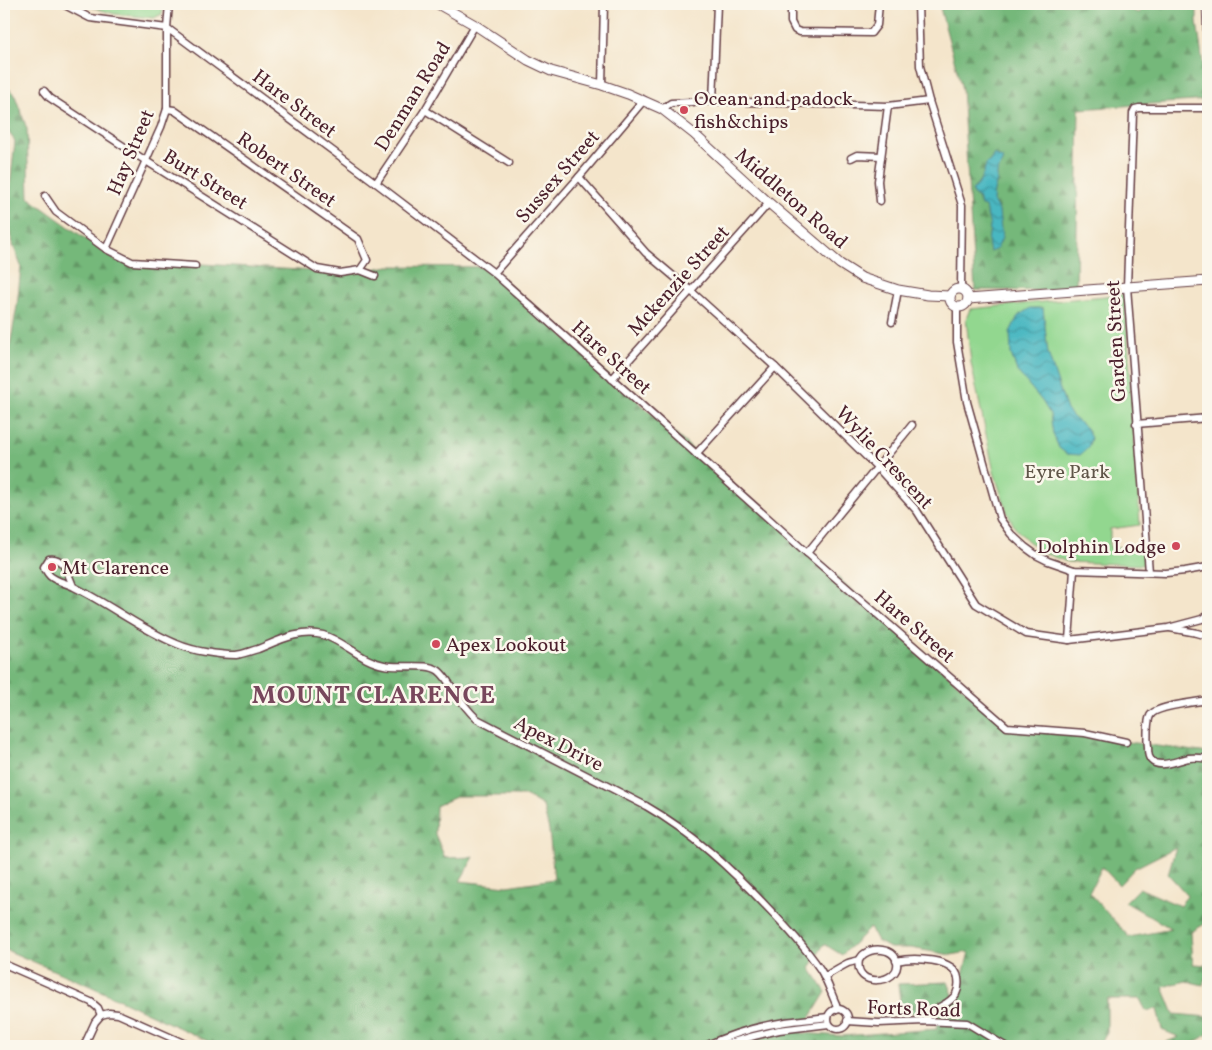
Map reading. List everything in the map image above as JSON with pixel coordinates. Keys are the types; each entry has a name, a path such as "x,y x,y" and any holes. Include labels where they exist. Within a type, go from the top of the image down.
{"main road":[{"name":"Middleton Road","path":"438,4 475,25 528,60 551,72 602,85 644,100 662,109 694,134 769,203 840,264 862,278 898,290 928,295 950,296"},
{"path":"1207,4 1208,29"},
{"path":"968,299 1208,281"},
{"path":"961,289 966,292 968,299 965,306 957,307 951,304 950,296 954,290 961,289"}],"street":[{"name":"Hare Street","path":"63,4 90,18 167,28 494,273 806,553 1007,727 1086,734 1126,742"},
{"name":"Hay Street","path":"106,249 161,127 167,108 167,28 169,4"},
{"path":"602,85 604,4"},
{"path":"713,101 717,4"},
{"path":"791,4 791,22 795,30 800,32 871,33 877,25 879,4 918,4 920,66 929,101 962,205 961,289"},
{"name":"Denman Road","path":"376,183 425,110 475,25"},
{"name":"Burt Street","path":"44,90 50,98 146,161 317,269 340,273 360,270"},
{"name":"Sussex Street","path":"494,273 644,100"},
{"path":"662,109 671,103 713,101 888,106 929,101"},
{"path":"880,201 878,182 888,106"},
{"name":"Robert Street","path":"167,108 174,110 358,239 367,260 360,270"},
{"name":"Garden Street","path":"1148,572 1127,287 1133,113 1135,109 1140,108 1208,108"},
{"path":"425,110 509,163"},
{"path":"851,158 863,155 881,156"},
{"name":"Wylie Crescent","path":"579,177 646,253 691,291 774,367 877,467 917,512 976,604 1026,634 1069,640 1168,628 1202,619 1208,614"},
{"path":"45,196 56,212 106,249 132,262 195,266"},
{"name":"Mckenzie Street","path":"612,379 769,203"},
{"path":"360,270 375,276"},
{"path":"892,322 898,290"},
{"path":"957,307 957,342 967,402 1000,519 1011,534 1036,556 1074,570 1166,572 1208,567"},
{"path":"696,454 774,367"},
{"path":"1136,424 1208,418"},
{"path":"806,553 912,425"},
{"name":"Apex Drive","path":"73,586 62,563 55,558 49,559 44,567 52,577 73,586 155,634 186,647 215,654 243,654 290,636 312,634 323,635 332,639 376,663 394,667 432,667 439,671 446,679 464,705 477,719 646,806 686,831 708,849 745,883 815,962 824,977 837,1010"},
{"path":"1069,640 1074,570"},
{"path":"1168,628 1198,632 1208,636"},
{"path":"1208,700 1153,711 1150,716 1147,742 1151,761 1157,764 1177,762 1191,758 1208,759"},
{"path":"879,950 891,954 896,960 897,969 887,978 868,979 862,975 858,968 859,960 864,954 879,950"},
{"path":"824,977 851,962 859,960"},
{"path":"896,960 931,960 952,967 958,975 959,986 956,995 946,1004 937,1008 924,1021"},
{"path":"4,964 91,1002 98,1008 101,1015"},
{"path":"837,1010 841,1010 847,1017 847,1022 843,1028 839,1029 835,1028 829,1020 830,1013 837,1010"},
{"path":"84,1046 95,1022 101,1015 109,1013 118,1014 190,1046"},
{"path":"705,1046 784,1022 829,1020"},
{"path":"719,1046 779,1030 829,1020"},
{"name":"Forts Road","path":"847,1022 924,1021 967,1024 1005,1046"}],"green space":[{"path":"83,4 163,4 162,14 154,18 114,14"},
{"path":"939,4 1133,4 1133,11 1139,13 1146,4 1197,4 1197,22 1208,100 1079,109 1076,291 975,290 962,89"},
{"path":"4,85 14,93 27,129 29,198 115,260 133,265 203,264 315,271 340,275 389,266 486,267 1005,725 1208,753 1208,922 1191,932 1193,964 1208,965 1208,972 1203,985 1186,981 1163,987 1174,1014 1208,1017 1208,1034 1191,1046 1156,1046 1179,1037 1162,1030 1157,1009 1146,1011 1140,999 1107,999 1107,1032 1098,1046 218,1046 90,986 4,949 4,404 7,363 17,306 21,266 13,245 7,215 15,141 4,128","holes":["458,796 527,796 543,806 549,830 554,879 507,886 460,881 474,857 445,858 435,834 436,806","1176,847 1168,874 1187,895 1180,906 1139,888 1125,902 1172,929 1129,937 1089,893 1102,867 1119,885 1135,868","870,928 877,941 890,948 911,948 951,955 969,952 956,1002 948,982 898,984 901,1009 916,1014 934,1006 937,1029 842,1036 801,1033 826,992 810,968 824,944 842,955"]},
{"name":"Eyre Park","path":"1125,294 1140,525 1110,529 1110,548 1143,546 1145,565 1067,562 1044,553 1027,540 1015,528 1007,512 994,472 971,363 966,319 970,309"}],"water":[{"path":"994,154 1003,159 997,174 993,201 999,211 1002,238 997,249 990,252 988,242 990,226 985,207 981,206 978,197 973,195 972,190 980,182 986,164"},
{"path":"1030,308 1043,308 1048,353 1067,410 1086,428 1091,438 1088,448 1080,455 1067,454 1059,448 1053,434 1050,414 1042,401 1017,371 1011,354 1010,332 1018,316"}],"place":[{"name":"Ocean and padock fish&chips","path":"684,110"},
{"name":"Dolphin Lodge","path":"1176,546"},
{"name":"Mt Clarence","path":"52,567"},
{"name":"Apex Lookout","path":"436,644"}],"district":[{"name":"MOUNT CLARENCE","path":"374,694"}]}
